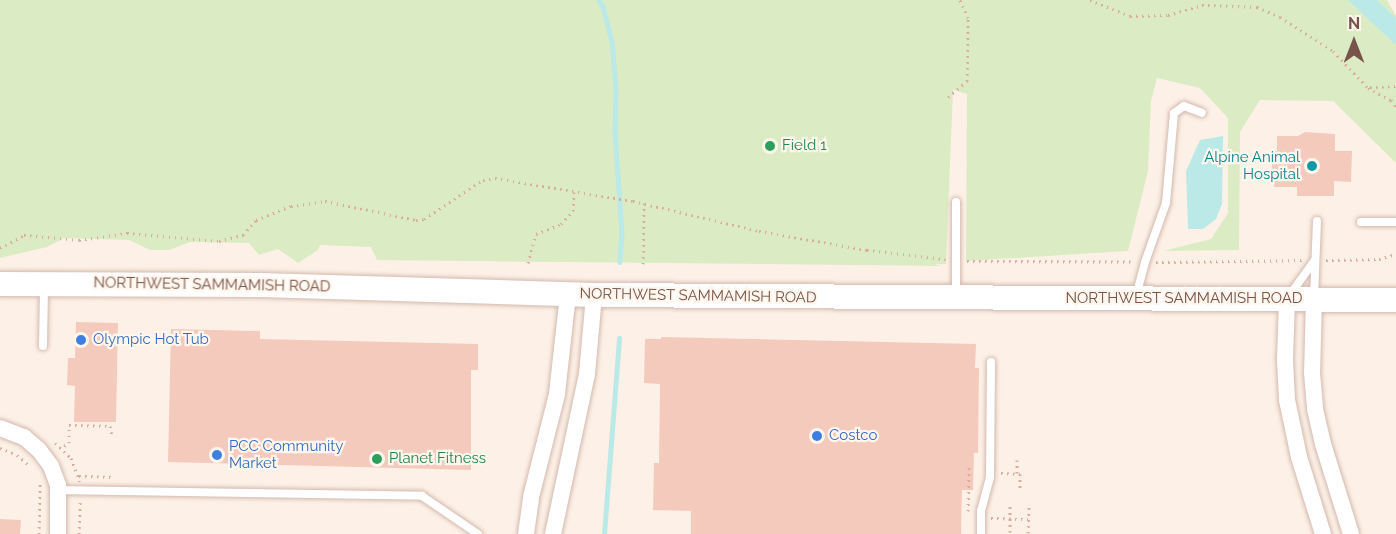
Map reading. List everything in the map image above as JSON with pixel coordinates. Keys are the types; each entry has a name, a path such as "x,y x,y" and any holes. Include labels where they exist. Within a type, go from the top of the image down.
{"main road":[{"name":"NORTHWEST SAMMAMISH ROAD","path":"0,284 44,282 594,295 1396,300"}],"street":[{"path":"526,534 531,497 561,369 568,294"},
{"path":"554,534 587,374 594,295"},
{"path":"1287,299 1285,360 1290,418 1323,534"},
{"path":"1314,299 1312,373 1317,419 1351,534"},
{"path":"0,428 24,436 39,450 57,477 58,534"}],"lane":[{"path":"1135,299 1145,262 1166,203 1174,113 1184,106 1202,113"},
{"path":"956,202 956,297"},
{"path":"1314,299 1317,221"},
{"path":"1361,222 1396,222"},
{"path":"1287,299 1316,260"},
{"path":"43,346 44,282"},
{"path":"981,534 981,511 990,477 991,362"},
{"path":"59,490 422,496 478,534"}],"path":[{"path":"948,97 967,81 968,18 960,0"},
{"path":"1090,0 1130,16 1168,15 1202,4 1257,7 1280,18 1333,51 1368,88 1391,99 1396,107"},
{"path":"1368,88 1396,86"},
{"path":"0,248 24,235 79,240 127,233 219,241 243,235 256,220 291,206 326,201 416,220 424,219 483,180 495,178 633,201"},
{"path":"528,263 536,234 561,224 573,211 574,192"},
{"path":"643,264 644,203"},
{"path":"1326,260 1379,259 1396,254"},
{"path":"64,446 69,443 69,425 110,426 112,437"},
{"path":"0,448 17,455 33,470"},
{"path":"1017,460 1017,474"},
{"path":"968,518 969,466"},
{"path":"969,473 975,473"},
{"path":"1001,473 1020,474 1020,488"},
{"path":"37,475 40,487 39,534"},
{"path":"79,476 111,477"},
{"path":"1010,504 1010,532"},
{"path":"1028,532 1029,504"},
{"path":"991,518 1028,519"}],"green space":[{"path":"0,0 1387,0 1396,16 1396,163 1333,101 1260,100 1240,132 1239,250 1163,251 1211,239 1228,213 1228,118 1200,88 1157,78 1151,101 1148,171 1128,251 966,261 967,94 953,90 946,264 934,264 941,266 377,260 371,247 320,245 318,250 298,263 278,249 259,255 249,243 190,242 169,250 150,250 129,240 64,238 47,247 0,258"}],"water":[{"path":"1348,0 1377,0 1396,18 1396,45"},
{"path":"1223,136 1222,204 1216,219 1203,229 1188,229 1186,171 1200,140"}],"building":[{"name":"Alpine Animal Hospital","path":"1305,132 1335,134 1335,151 1352,151 1351,182 1334,181 1334,196 1297,196 1297,187 1274,187 1272,151 1277,151 1277,136 1298,136"},
{"path":"76,322 118,323 116,422 74,422 75,386 67,385 68,358 75,358"},
{"path":"171,329 260,331 260,339 478,344 478,370 471,370 471,470 168,462"},
{"name":"Costco","path":"661,337 976,344 975,368 979,368 978,453 974,453 973,490 962,490 961,534 691,534 691,511 653,510 654,463 659,463 660,384 644,383 645,339 661,339"},
{"path":"0,519 21,520 20,534 0,534"}],"waterway":[{"path":"599,0 603,6 612,41 616,89 615,131 622,233 620,262"},
{"path":"604,534 619,339"}],"place":[{"name":"Field 1","path":"770,146"},
{"name":"Alpine Animal Hospital","path":"1312,166"},
{"name":"Olympic Hot Tub","path":"81,340"},
{"name":"Costco","path":"817,436"},
{"name":"PCC Community Market","path":"217,455"},
{"name":"Planet Fitness","path":"377,459"}]}
